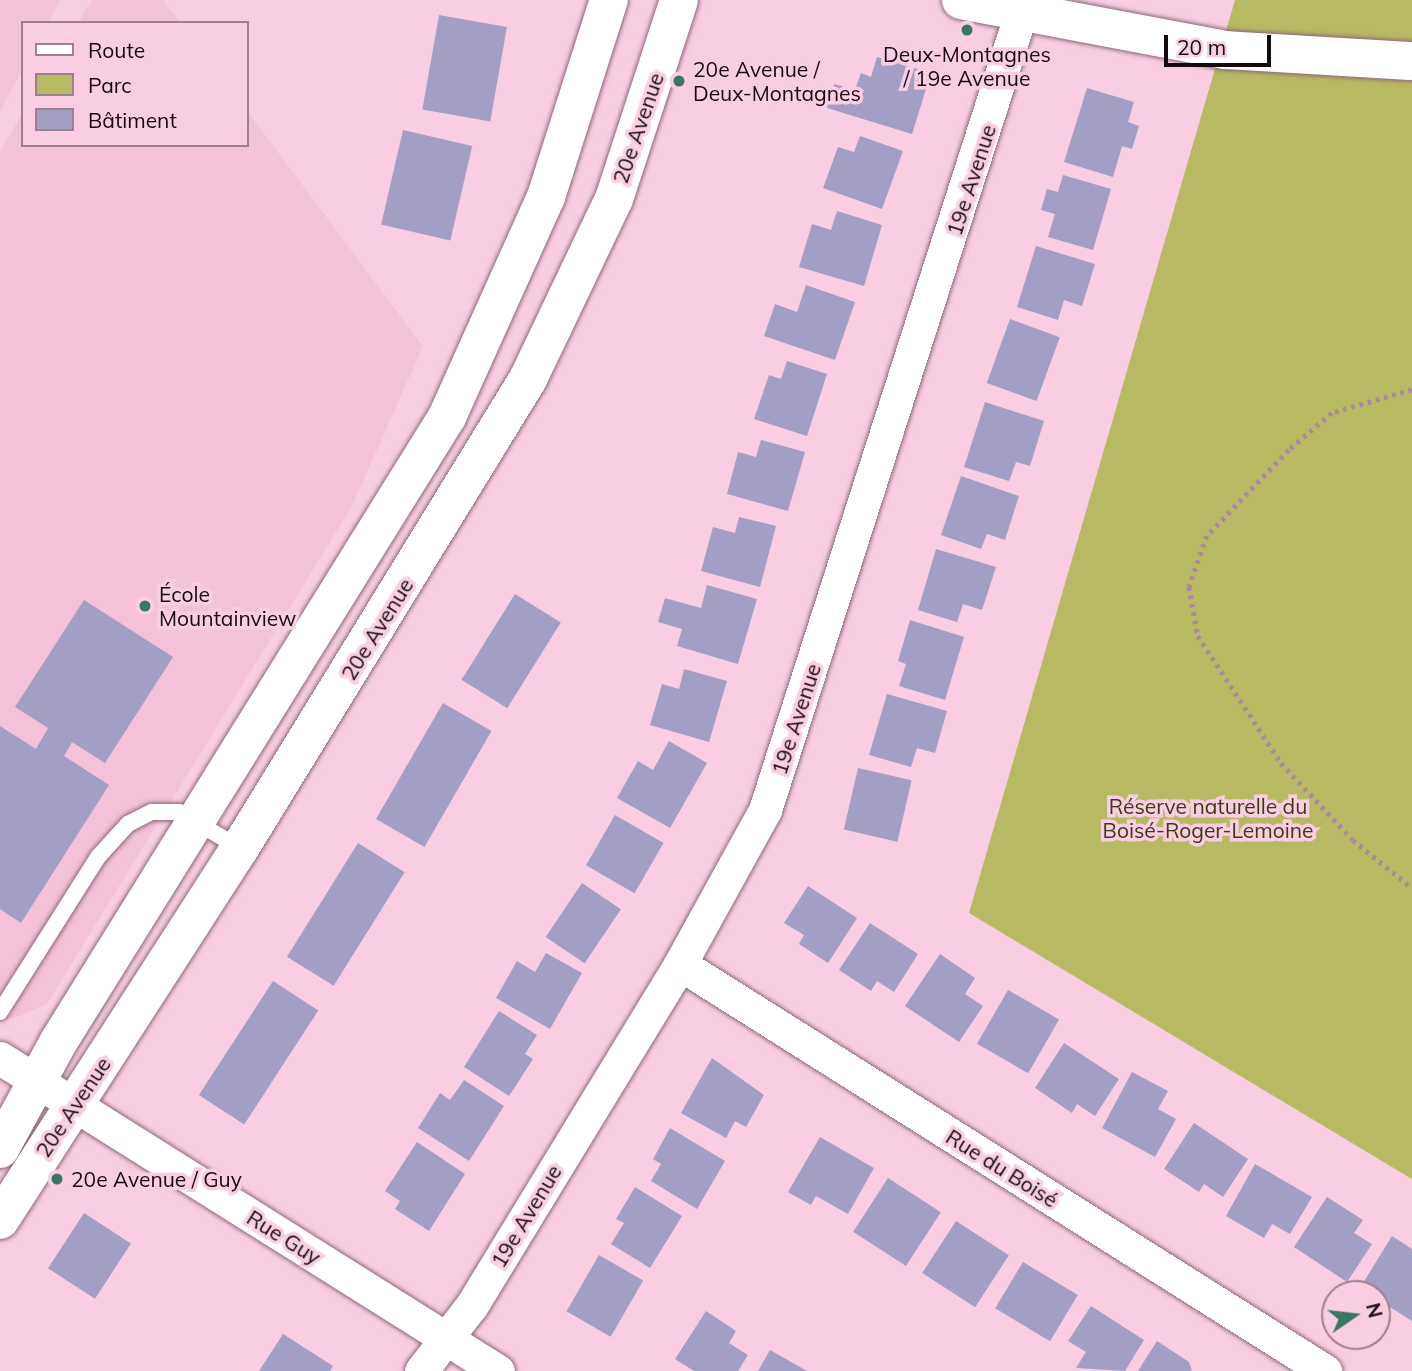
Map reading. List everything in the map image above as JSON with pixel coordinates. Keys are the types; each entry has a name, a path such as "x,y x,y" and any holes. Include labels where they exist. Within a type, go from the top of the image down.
{"street":[{"name":"20e Avenue","path":"0,1149 197,821 402,498 469,374 562,154 609,0"},
{"name":"20e Avenue","path":"0,1220 240,848 528,379 614,198 679,0"},
{"path":"961,0 1023,7 1261,55 1412,61"},
{"name":"19e Avenue","path":"421,1371 472,1304 745,853 778,775 1023,7"},
{"name":"Rue du Boisé","path":"680,964 1325,1371"},
{"name":"Rue Guy","path":"0,1058 498,1371"}],"lane":[{"path":"0,1012 110,841 152,812 179,813 240,848"}],"path":[{"path":"1412,390 1332,413 1289,450 1207,536 1189,587 1198,636 1280,763 1353,841 1412,888"}],"shaded area":[{"path":"0,0 60,0 49,21 21,21 21,73 0,111"},
{"path":"92,0 163,0 179,21 79,21"},
{"name":"École Mountainview","path":"248,112 423,346 352,506 47,1004 12,1019 0,1012 0,151 21,116 21,147 248,147"}],"green space":[{"name":"Réserve naturelle du Boisé-Roger-Lemoine","path":"1235,0 1412,0 1412,1179 969,913"}],"building":[{"path":"439,15 507,27 490,122 422,110"},
{"path":"877,57 931,73 912,134 827,108 834,84 855,90 861,73 871,77"},
{"path":"1087,88 1134,102 1128,122 1139,126 1132,149 1122,146 1113,177 1064,162"},
{"path":"403,130 472,146 450,240 381,225"},
{"path":"860,136 903,151 882,209 823,188 838,147 854,152"},
{"path":"1063,175 1111,189 1093,250 1048,237 1055,214 1041,210 1047,189 1058,192"},
{"path":"837,211 882,225 864,286 799,267 812,224 831,230"},
{"path":"1036,246 1095,264 1082,306 1064,300 1058,320 1017,307"},
{"path":"806,285 855,302 835,360 764,336 775,304 797,312"},
{"path":"1010,319 1060,337 1037,401 987,383"},
{"path":"787,361 827,374 807,436 754,419 769,375 781,379"},
{"path":"985,402 1044,421 1030,466 1016,462 1009,481 964,467"},
{"path":"761,440 805,452 788,511 727,494 738,452 756,457"},
{"path":"961,476 1019,496 1005,540 987,534 981,549 941,535"},
{"path":"739,517 776,526 760,587 701,571 713,527 735,533"},
{"path":"936,549 996,567 982,610 963,604 957,622 918,610"},
{"path":"707,585 757,599 738,664 677,646 682,629 658,622 665,598 701,608"},
{"path":"515,594 561,623 507,708 461,680"},
{"path":"84,600 173,657 105,763 72,742 64,756 109,785 21,923 0,909 0,726 36,749 48,728 15,707"},
{"path":"910,620 964,637 945,700 899,686 906,664 898,661"},
{"path":"684,669 727,681 709,742 650,725 662,684 679,689"},
{"path":"887,694 947,711 935,753 917,748 911,767 869,755"},
{"path":"443,703 491,731 424,847 376,819"},
{"path":"669,741 707,763 670,828 617,798 638,761 653,770"},
{"path":"858,768 912,780 897,842 844,829"},
{"path":"615,815 663,843 634,893 586,865"},
{"path":"358,843 405,872 334,986 287,957"},
{"path":"582,883 621,909 585,963 546,937"},
{"path":"808,886 857,918 828,963 799,944 804,935 784,923"},
{"path":"870,923 918,954 894,992 877,981 871,991 839,970"},
{"path":"546,953 582,973 550,1029 496,998 517,961 535,972"},
{"path":"940,954 975,978 965,994 983,1006 959,1042 905,1006"},
{"path":"273,981 318,1010 244,1124 199,1095"},
{"path":"1008,990 1059,1020 1028,1073 977,1044"},
{"path":"499,1011 537,1035 525,1054 533,1059 509,1096 464,1067"},
{"path":"1064,1043 1119,1079 1095,1116 1077,1104 1072,1113 1035,1088"},
{"path":"712,1058 764,1095 746,1127 735,1121 726,1138 681,1113"},
{"path":"1132,1072 1168,1091 1158,1109 1176,1119 1155,1157 1102,1128"},
{"path":"464,1080 504,1106 469,1161 418,1128 440,1093 450,1100"},
{"path":"1194,1123 1248,1159 1223,1197 1204,1184 1199,1192 1164,1169"},
{"path":"670,1128 725,1161 697,1209 651,1181 661,1164 653,1159"},
{"path":"820,1137 874,1168 848,1214 816,1196 811,1205 788,1192"},
{"path":"417,1142 465,1174 429,1231 395,1209 400,1201 385,1191"},
{"path":"1255,1164 1312,1197 1290,1234 1272,1224 1264,1238 1226,1216"},
{"path":"888,1178 941,1212 906,1266 853,1232"},
{"path":"635,1187 682,1216 650,1268 611,1244 624,1223 616,1219"},
{"path":"1327,1197 1363,1220 1354,1233 1372,1244 1348,1280 1344,1280 1294,1247"},
{"path":"84,1213 131,1243 95,1299 48,1268"},
{"path":"956,1221 1009,1255 975,1307 922,1273"},
{"path":"1392,1236 1412,1249 1412,1321 1391,1308 1391,1280 1365,1280"},
{"path":"599,1255 643,1280 611,1337 566,1311"},
{"path":"1023,1262 1078,1295 1050,1341 995,1308"},
{"path":"1091,1306 1144,1340 1125,1371 1076,1368 1086,1352 1068,1341"},
{"path":"706,1311 736,1331 729,1343 748,1355 738,1371 694,1371 675,1359"},
{"path":"283,1334 333,1366 330,1371 259,1371"},
{"path":"1157,1341 1189,1362 1192,1371 1138,1371"},
{"path":"770,1350 807,1371 758,1371"}],"place":[{"name":"Deux-Montagnes / 19e Avenue","path":"967,30"},
{"name":"20e Avenue / Deux-Montagnes","path":"679,81"},
{"name":"École Mountainview","path":"145,606"},
{"name":"20e Avenue / Guy","path":"57,1179"}]}
